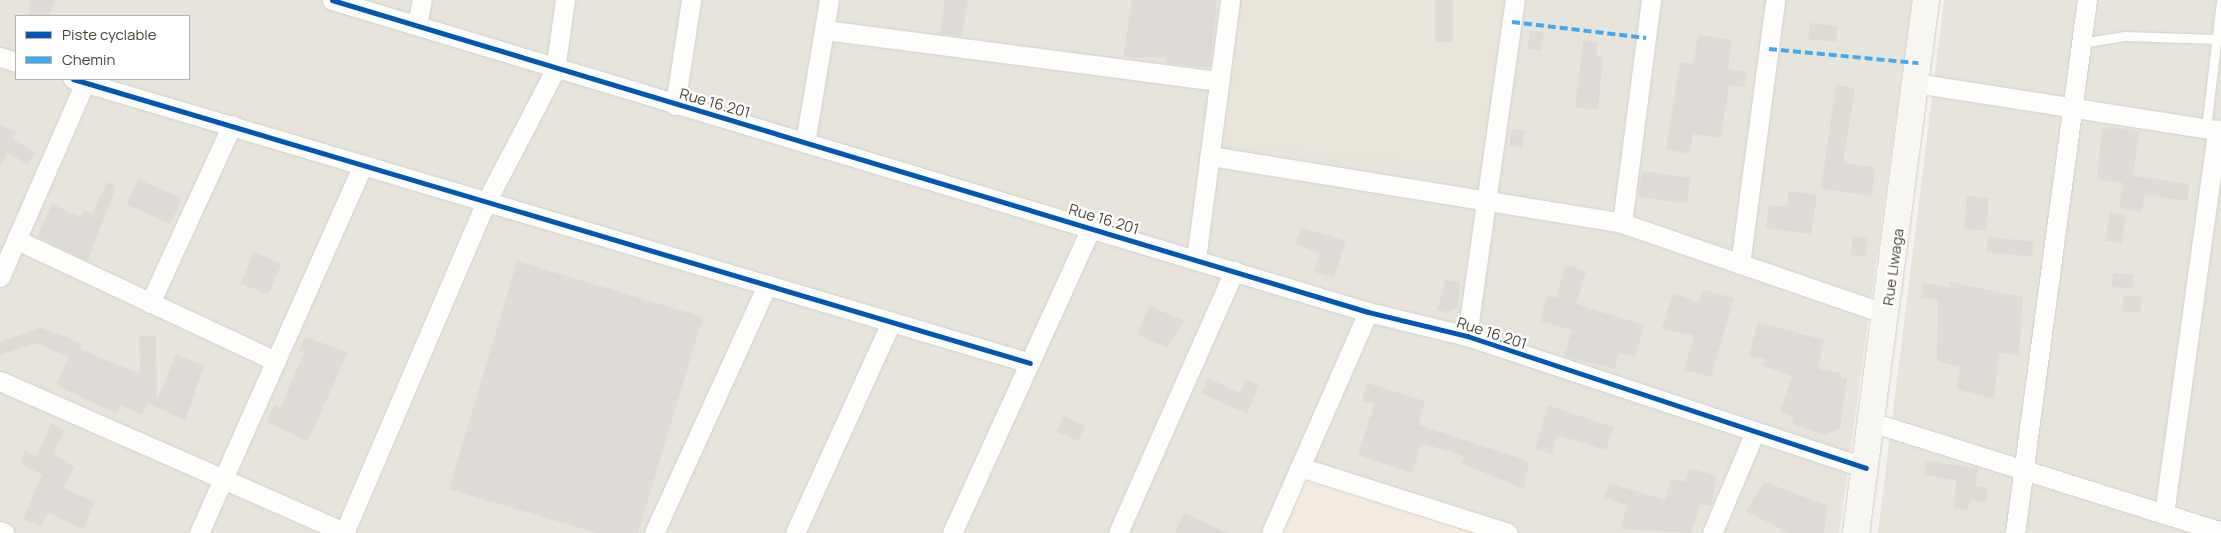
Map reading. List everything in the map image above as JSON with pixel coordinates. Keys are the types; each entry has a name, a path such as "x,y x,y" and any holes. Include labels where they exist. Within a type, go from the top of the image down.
{"main road":[{"name":"Rue Liwaga","path":"1856,533 1887,314 1926,0"}],"street":[{"name":"Rue 16.201","path":"332,0 417,25 555,70 1196,259 1368,312 1467,336 1754,434 1866,468"},
{"path":"417,25 422,0"},
{"path":"0,381 224,478 345,533 486,204 555,70 565,0"},
{"path":"675,104 690,0"},
{"path":"805,143 829,0"},
{"path":"1196,259 1230,0"},
{"path":"1467,336 1490,199 1516,0"},
{"path":"1622,223 1651,0"},
{"path":"1740,264 1775,0"},
{"path":"2015,533 2087,0"},
{"path":"825,30 1220,81"},
{"path":"0,57 15,62"},
{"path":"0,277 17,240 79,80 232,125 486,204 1030,363"},
{"path":"1916,83 2073,104 2214,130 2164,514"},
{"path":"150,303 232,125"},
{"path":"1210,156 1490,199 1622,223 1887,314"},
{"path":"199,533 273,360 363,165"},
{"path":"952,533 1091,228"},
{"path":"17,240 273,360"},
{"path":"1118,533 1234,271"},
{"path":"654,533 767,285"},
{"path":"1270,533 1368,312"},
{"path":"796,533 891,322"},
{"path":"1871,422 2221,532"},
{"path":"1712,533 1754,434"},
{"path":"1300,467 1508,533"},
{"path":"0,531 5,533"}],"lane":[{"path":"2214,130 2217,39 2221,1"},
{"path":"2081,43 2124,36 2217,39"}],"shaded area":[{"path":"0,0 1912,0 1839,533 0,533"},
{"path":"1243,0 1504,0 1480,166 1221,145"},
{"path":"1944,0 2221,0 2221,533 1878,533"},
{"path":"1308,476 1484,533 1283,533"}],"building":[{"path":"31,0 55,0 49,15 28,15"},
{"path":"945,0 968,0 962,36 940,34"},
{"path":"1132,0 1217,0 1210,68 1166,63 1167,58 1123,57"},
{"path":"1435,0 1453,0 1453,42 1435,42"},
{"path":"1810,23 1838,26 1836,42 1808,39"},
{"path":"1530,31 1544,33 1541,51 1527,49"},
{"path":"1698,35 1732,40 1728,69 1747,72 1744,87 1729,85 1721,138 1693,134 1689,154 1666,149 1680,62 1693,64"},
{"path":"1583,40 1598,42 1596,57 1603,57 1598,110 1575,107"},
{"path":"1836,85 1855,88 1843,163 1875,167 1872,196 1821,188"},
{"path":"0,125 16,132 12,139 35,152 28,165 7,152 0,167"},
{"path":"2118,128 2139,132 2133,176 2189,184 2187,201 2145,195 2142,212 2119,208 2123,183 2097,179 2102,129"},
{"path":"1512,129 1525,131 1522,148 1509,146"},
{"path":"1642,171 1691,178 1687,204 1638,197"},
{"path":"138,179 182,199 170,224 127,205"},
{"path":"107,182 116,186 88,261 37,237 52,204 81,217 84,210 93,213"},
{"path":"1789,191 1817,195 1811,234 1766,228 1769,205 1787,207"},
{"path":"1967,196 1989,198 1986,231 1964,229"},
{"path":"2110,212 2127,215 2122,244 2105,241"},
{"path":"1301,227 1346,241 1334,278 1314,272 1320,253 1295,244"},
{"path":"1853,236 1868,238 1865,257 1850,255"},
{"path":"1988,237 2034,242 2032,257 1986,252"},
{"path":"254,252 282,264 268,295 241,283"},
{"path":"517,261 703,317 638,533 597,533 449,489"},
{"path":"1565,265 1586,271 1576,304 1644,325 1635,357 1619,353 1615,369 1564,356 1572,330 1540,321 1547,295 1556,298"},
{"path":"2113,273 2134,275 2133,289 2112,287"},
{"path":"1445,280 1460,282 1458,307 1446,312 1437,310"},
{"path":"1950,282 2023,297 2019,355 1999,353 1994,399 1957,389 1960,367 1937,361 1938,300 1921,298 1923,283 1950,287"},
{"path":"1703,290 1734,298 1711,377 1684,370 1694,335 1662,329 1673,293 1699,302"},
{"path":"2124,295 2142,297 2140,313 2122,311"},
{"path":"1149,306 1185,321 1167,348 1137,334"},
{"path":"1758,322 1824,340 1818,369 1841,373 1841,378 1847,379 1840,428 1825,435 1792,424 1793,416 1780,412 1792,376 1763,366 1765,359 1749,356"},
{"path":"41,328 65,336 82,344 80,349 140,374 139,336 156,336 157,400 176,354 204,366 185,421 148,403 142,415 121,405 117,414 64,389 56,384 69,357 37,343 0,355 0,342"},
{"path":"305,337 348,352 308,441 266,422 274,405 280,408 304,353 299,351"},
{"path":"1208,378 1240,393 1245,379 1259,385 1247,414 1201,393"},
{"path":"1367,383 1425,401 1419,425 1529,461 1524,489 1461,463 1464,456 1421,443 1413,473 1358,455 1374,404 1362,401"},
{"path":"1548,405 1614,427 1606,450 1557,435 1552,454 1535,449"},
{"path":"1063,416 1085,426 1078,441 1056,432"},
{"path":"51,424 64,430 53,454 74,467 63,488 95,502 83,529 48,513 41,527 23,519 42,475 20,463 25,451 37,456"},
{"path":"1926,461 1978,468 1975,486 1988,488 1986,502 1970,500 1968,510 1954,508 1956,480 1924,475"},
{"path":"1689,468 1717,476 1711,507 1701,503 1691,533 1620,529 1627,505 1604,498 1609,483 1665,500 1671,479 1685,482"},
{"path":"1765,482 1828,506 1824,533 1789,533 1745,511"},
{"path":"1184,513 1229,533 1175,533"}],"marked path":[{"path":"1512,22 1646,38"},
{"path":"1769,49 1918,63"}],"cycle path":[{"path":"332,0 1368,312 1467,336 1866,468"},
{"path":"76,80 1030,363"}]}
